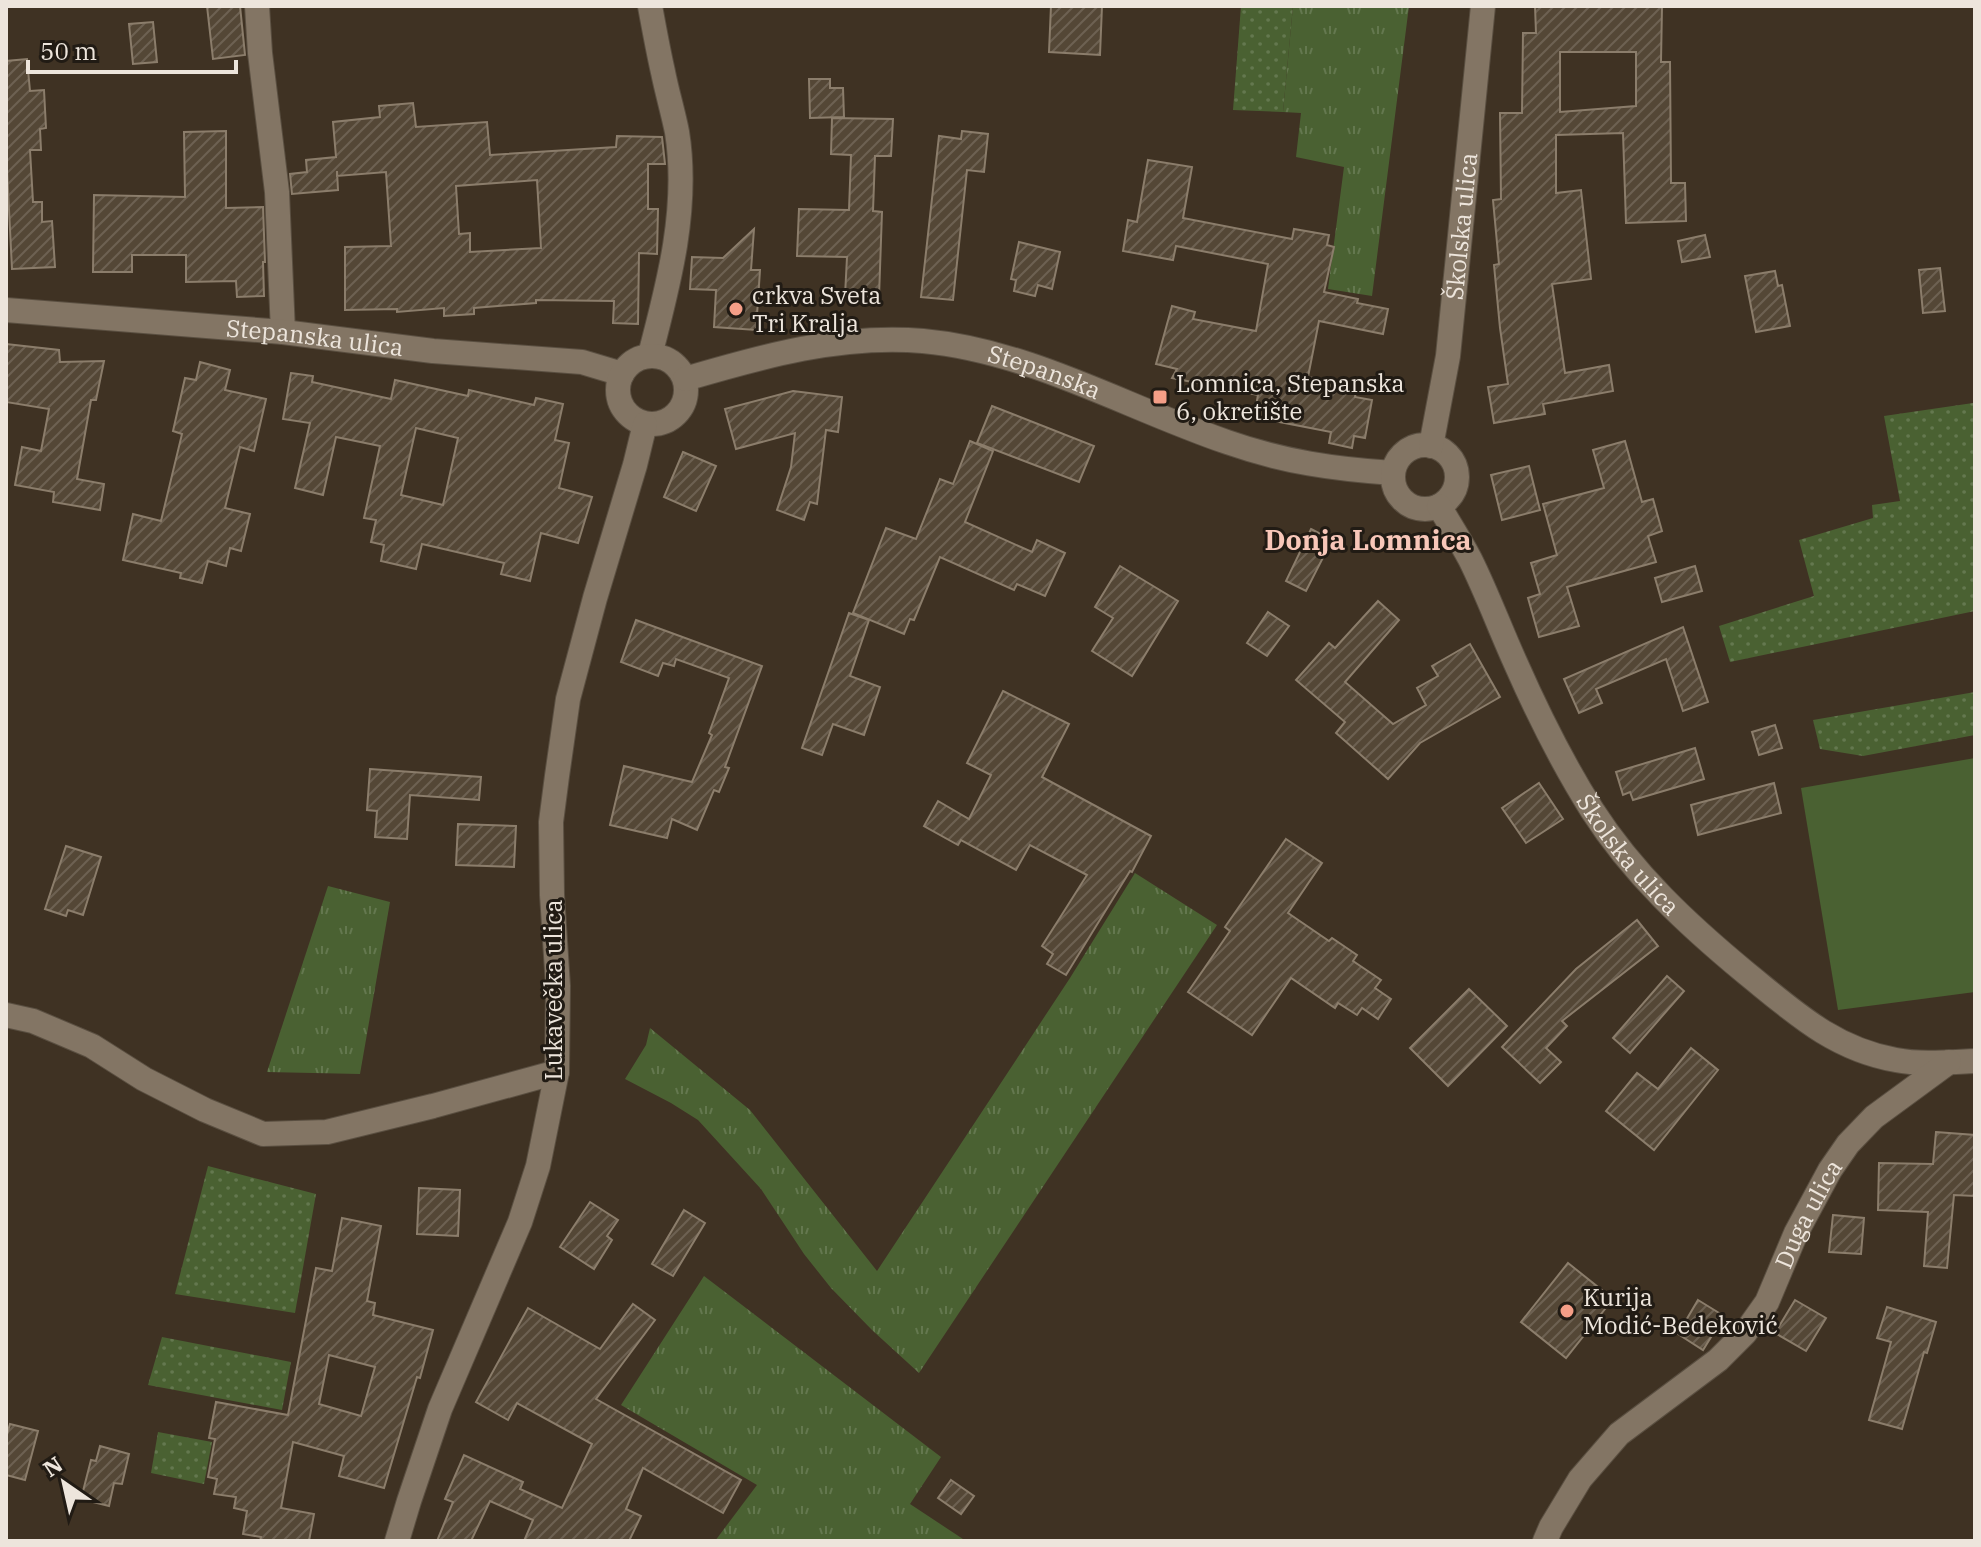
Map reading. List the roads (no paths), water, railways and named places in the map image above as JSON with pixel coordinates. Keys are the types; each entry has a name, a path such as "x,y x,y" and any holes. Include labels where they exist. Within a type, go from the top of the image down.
{"street":[{"path":"257,6 277,192 283,332"},
{"path":"650,6 677,133 680,182 677,238 650,355"},
{"name":"Školska ulica","path":"1431,446 1448,356 1483,6"},
{"name":"Stepanska ulica","path":"6,310 283,332 433,351 582,362 622,374"},
{"name":"Stepanska","path":"685,379 803,348 874,339 924,341 957,346 1033,366 1255,451 1303,464 1393,473"},
{"path":"650,355 672,361 680,369 687,390 680,411 658,425 632,419 618,397 622,374 639,358 650,355"},
{"name":"Lukavečka ulica","path":"397,1541 440,1409 520,1222 538,1166 557,1072 558,986 551,822 568,699 645,424"},
{"path":"1421,445 1431,446 1441,449 1450,457 1457,478 1455,489 1439,506 1416,508 1398,495 1393,473 1402,454 1421,445"},
{"name":"Školska ulica","path":"1439,506 1471,561 1517,668 1578,785 1618,846 1661,897 1733,962 1811,1025 1837,1041 1862,1052 1898,1061 1949,1062"},
{"path":"6,1015 33,1021 92,1046 144,1079 263,1134 327,1132 557,1072"},
{"path":"1949,1062 1975,1061"},
{"name":"Duga ulica","path":"1545,1541 1580,1479 1619,1434 1718,1360 1745,1333 1767,1302 1796,1233 1830,1170 1848,1144 1874,1117 1949,1062"}],"place":[{"name":"crkva Sveta Tri Kralja","path":"736,309"},
{"name":"Lomnica, Stepanska 6, okretište","path":"1160,397"},
{"name":"Kurija Modić-Bedeković","path":"1567,1311"}],"district":[{"name":"Donja Lomnica","path":"1368,539"}]}
